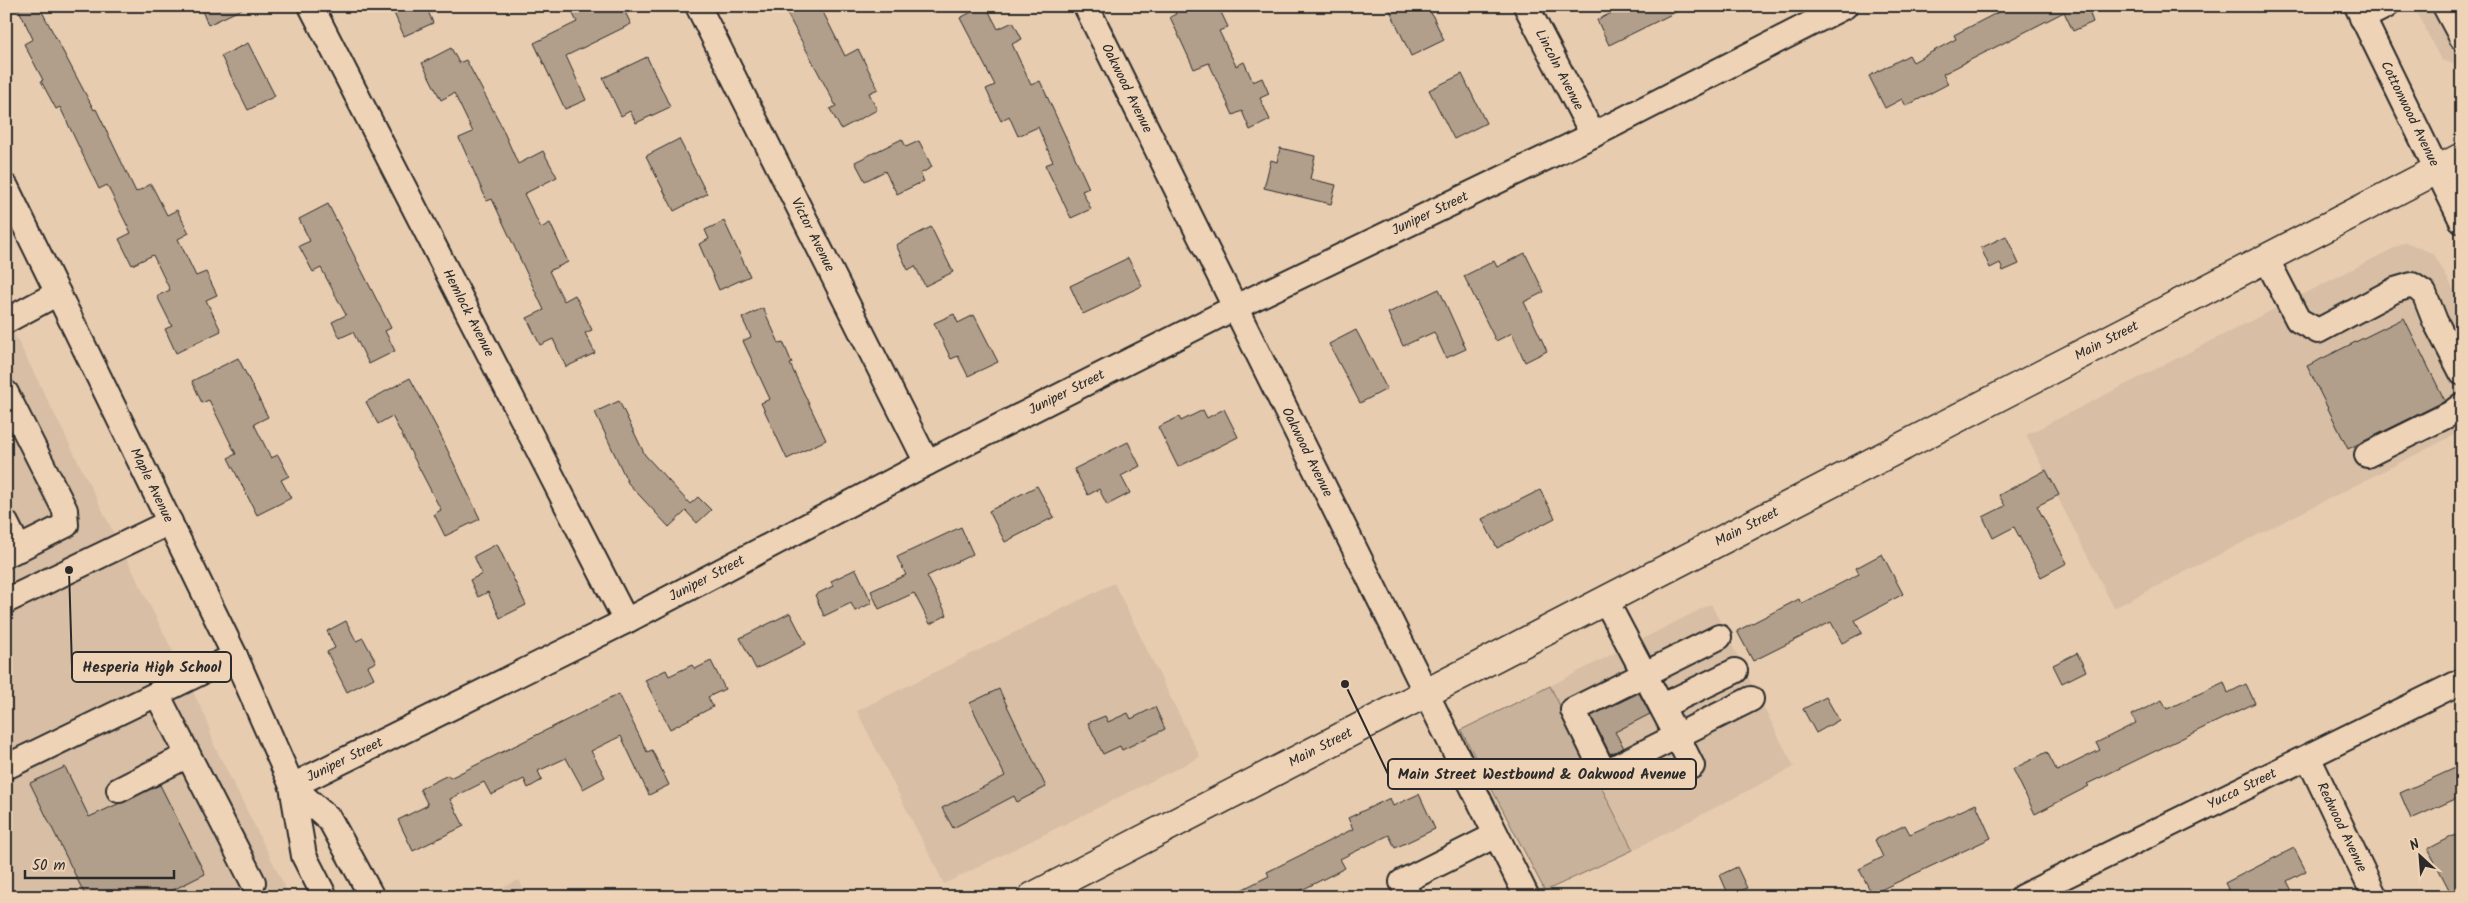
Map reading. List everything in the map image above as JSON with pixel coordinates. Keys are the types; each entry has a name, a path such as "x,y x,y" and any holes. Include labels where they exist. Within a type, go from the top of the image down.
{"main road":[{"name":"Main Street","path":"1032,897 2462,156"}],"street":[{"name":"Hemlock Avenue","path":"311,6 626,621"},
{"name":"Victor Avenue","path":"698,6 928,463"},
{"name":"Oakwood Avenue","path":"1086,6 1496,835 1519,894"},
{"name":"Lincoln Avenue","path":"1526,6 1593,135"},
{"name":"Juniper Street","path":"292,786 626,621 928,463 1236,307 1593,135 1845,6"},
{"path":"2359,12 2386,6"},
{"path":"2445,6 2462,38"},
{"name":"Cottonwood Avenue","path":"2359,12 2462,221"},
{"name":"Maple Avenue","path":"6,187 235,656 292,786 304,856 324,897"},
{"path":"2266,258 2298,320 2318,331 2395,290 2412,285 2424,293 2435,321 2462,373"},
{"path":"6,321 58,293"},
{"path":"6,393 66,510 68,520 66,525 13,552 6,523"},
{"path":"2366,456 2450,414 2462,406"},
{"path":"6,601 170,522"},
{"path":"1606,600 1692,766"},
{"path":"1719,637 1573,710 1604,773 1752,699"},
{"path":"6,767 235,656"},
{"path":"1662,706 1735,671"},
{"name":"Yucca Street","path":"2022,897 2462,681"},
{"path":"157,694 253,882"},
{"path":"119,790 188,755"},
{"name":"Redwood Avenue","path":"2308,757 2375,897"},
{"name":"Maple Avenue","path":"292,786 330,820 372,897"},
{"path":"1410,897 1402,882 1496,835"}],"shaded area":[{"path":"2414,6 2462,6 2462,66 2441,60"},
{"path":"2406,242 2434,254 2462,305 2462,431 2114,608 2026,435"},
{"path":"6,317 206,718 214,745 290,897 6,897"},
{"path":"1114,583 1200,757 944,884 857,711"},
{"path":"1711,604 1794,767 1633,850 1550,686"},
{"path":"1550,686 1633,850 1545,891 1461,730"},
{"path":"519,880 527,897 483,897"}],"building":[{"path":"17,6 39,6 94,110 96,109 136,192 151,184 167,215 177,210 189,233 178,239 196,276 206,272 217,295 206,300 221,331 176,353 165,329 172,326 157,296 170,290 153,255 132,265 119,239 131,233 107,185 99,189 60,107 56,109 41,81 43,80 24,44 33,39"},
{"path":"200,6 248,6 208,25"},
{"path":"408,6 426,6 433,23 404,36 394,13"},
{"path":"569,6 622,6 631,24 566,56 586,100 565,109 534,43 577,22"},
{"path":"783,6 820,6 845,56 858,49 878,89 869,93 877,110 841,129 830,109 836,106"},
{"path":"986,6 998,29 1013,22 1022,39 1012,44 1031,85 1040,81 1089,188 1082,191 1091,209 1071,218 1045,165 1053,162 1038,127 1018,136 1009,116 1001,121 986,89 995,85 960,18"},
{"path":"1172,6 1218,6 1228,27 1219,31 1236,66 1244,62 1253,82 1262,78 1269,94 1260,98 1270,120 1250,130 1242,111 1233,115 1209,63 1194,69 1170,17 1176,14"},
{"path":"1388,6 1428,6 1444,40 1411,56"},
{"path":"1626,6 1688,6 1609,45 1597,20"},
{"path":"2010,6 2087,6 2093,22 2073,31 2064,12 1943,74 1948,84 1906,106 1902,99 1885,108 1869,76 1909,55 1913,62 1956,39 1954,35"},
{"path":"248,43 275,96 248,110 221,56"},
{"path":"451,48 459,63 466,60 499,121 518,164 543,151 557,177 524,194 541,228 550,223 568,262 549,271 564,301 575,295 592,330 585,333 595,353 566,367 553,339 540,345 527,318 544,310 492,199 487,201 459,138 473,132 454,93 441,100 422,63"},
{"path":"647,57 670,107 636,123 630,111 621,116 603,78"},
{"path":"1462,74 1486,123 1454,139 1429,90"},
{"path":"679,139 707,194 674,211 646,156"},
{"path":"902,139 906,147 919,141 932,167 920,174 924,181 897,194 885,171 865,181 855,162"},
{"path":"1280,148 1315,156 1310,179 1336,185 1331,204 1264,188 1271,160 1277,162"},
{"path":"328,204 391,328 385,331 395,351 369,364 353,332 340,338 332,322 346,315 321,268 313,272 299,246 310,241 299,219"},
{"path":"724,221 750,276 719,290 699,244 709,239 705,230"},
{"path":"931,227 953,272 925,286 915,266 908,270 896,245"},
{"path":"2006,236 2019,264 2003,271 2000,263 1990,268 1981,248"},
{"path":"1525,253 1544,292 1524,302 1547,351 1525,362 1512,333 1496,341 1464,276 1494,261 1497,267"},
{"path":"1128,258 1142,286 1083,314 1070,286"},
{"path":"1439,289 1466,349 1446,358 1434,332 1403,346 1388,313"},
{"path":"763,308 779,343 783,342 792,363 790,364 826,440 787,459 761,403 770,399 743,341 751,337 742,318"},
{"path":"954,314 958,323 974,315 998,362 968,376 958,356 951,359 934,323"},
{"path":"2404,318 2445,401 2348,449 2307,366"},
{"path":"1356,330 1387,389 1360,403 1329,344"},
{"path":"238,358 268,417 254,424 271,458 278,455 289,476 281,480 291,498 257,515 228,458 236,454 209,400 202,403 192,381"},
{"path":"410,378 439,432 480,519 445,536 434,514 441,510 392,416 378,424 366,402"},
{"path":"619,401 645,455 690,504 698,497 711,510 697,523 686,511 669,527 628,483 595,412"},
{"path":"1224,409 1238,437 1178,467 1158,427 1179,417 1181,421 1203,410 1207,418"},
{"path":"1128,442 1140,466 1121,476 1130,493 1107,505 1099,489 1088,495 1074,469"},
{"path":"2046,470 2059,495 2037,506 2067,563 2041,577 2014,527 1993,538 1983,517 2005,506 1999,495"},
{"path":"1037,486 1054,517 1005,542 989,511"},
{"path":"1540,490 1555,518 1497,548 1482,519"},
{"path":"961,527 973,554 927,576 947,615 930,624 914,593 879,609 871,591 906,575 897,557"},
{"path":"497,544 526,605 500,618 488,592 478,597 470,580 482,574 474,556"},
{"path":"1882,554 1903,594 1855,620 1862,633 1842,643 1831,622 1753,661 1737,631 1799,599 1801,604 1859,574 1856,568"},
{"path":"856,569 872,603 855,611 851,603 824,616 815,595 833,586 831,581"},
{"path":"790,613 806,644 756,669 740,638"},
{"path":"346,621 356,641 363,638 376,662 368,666 374,678 347,692 327,652 335,648 327,631"},
{"path":"2077,653 2086,671 2062,683 2053,665"},
{"path":"711,661 725,689 708,697 713,707 670,729 645,680 666,670 669,676 692,665 695,669"},
{"path":"2224,682 2228,693 2246,684 2255,703 2087,784 2089,786 2035,814 2013,769 2047,752 2057,771 2100,750 2096,743 2136,723 2132,715 2162,700 2167,709"},
{"path":"999,689 1046,787 1017,802 1014,796 953,828 942,808 1005,776 970,703"},
{"path":"1639,693 1650,714 1615,732 1624,748 1610,754 1591,716"},
{"path":"619,694 647,752 652,750 669,785 649,795 621,736 591,751 605,777 583,789 566,758 538,771 542,780 528,788 524,779 491,795 484,782 450,799 464,826 413,851 398,820 428,805 420,789 448,775 450,778"},
{"path":"1826,697 1839,720 1816,733 1803,709"},
{"path":"1155,707 1165,729 1122,750 1120,746 1103,754 1088,723 1105,716 1108,722 1128,713 1131,719"},
{"path":"2462,765 2462,796 2411,819 2400,793"},
{"path":"65,767 89,817 160,785 205,874 159,897 86,897 30,783"},
{"path":"1419,794 1435,829 1395,848 1389,835 1340,859 1345,868 1288,897 1227,897 1269,876 1267,872 1353,829 1348,818 1390,798 1393,806"},
{"path":"1976,804 1991,838 1872,894 1859,869 1883,857 1875,840 1905,825 1910,834"},
{"path":"2455,835 2462,848 2462,897 2453,897 2428,849"},
{"path":"2294,848 2306,871 2287,881 2295,897 2232,897 2225,883"},
{"path":"1737,867 1747,888 1729,896 1720,875"}],"place":[{"name":"Hesperia High School","path":"69,570"},
{"name":"Main Street Westbound & Oakwood Avenue","path":"1345,684"}]}
